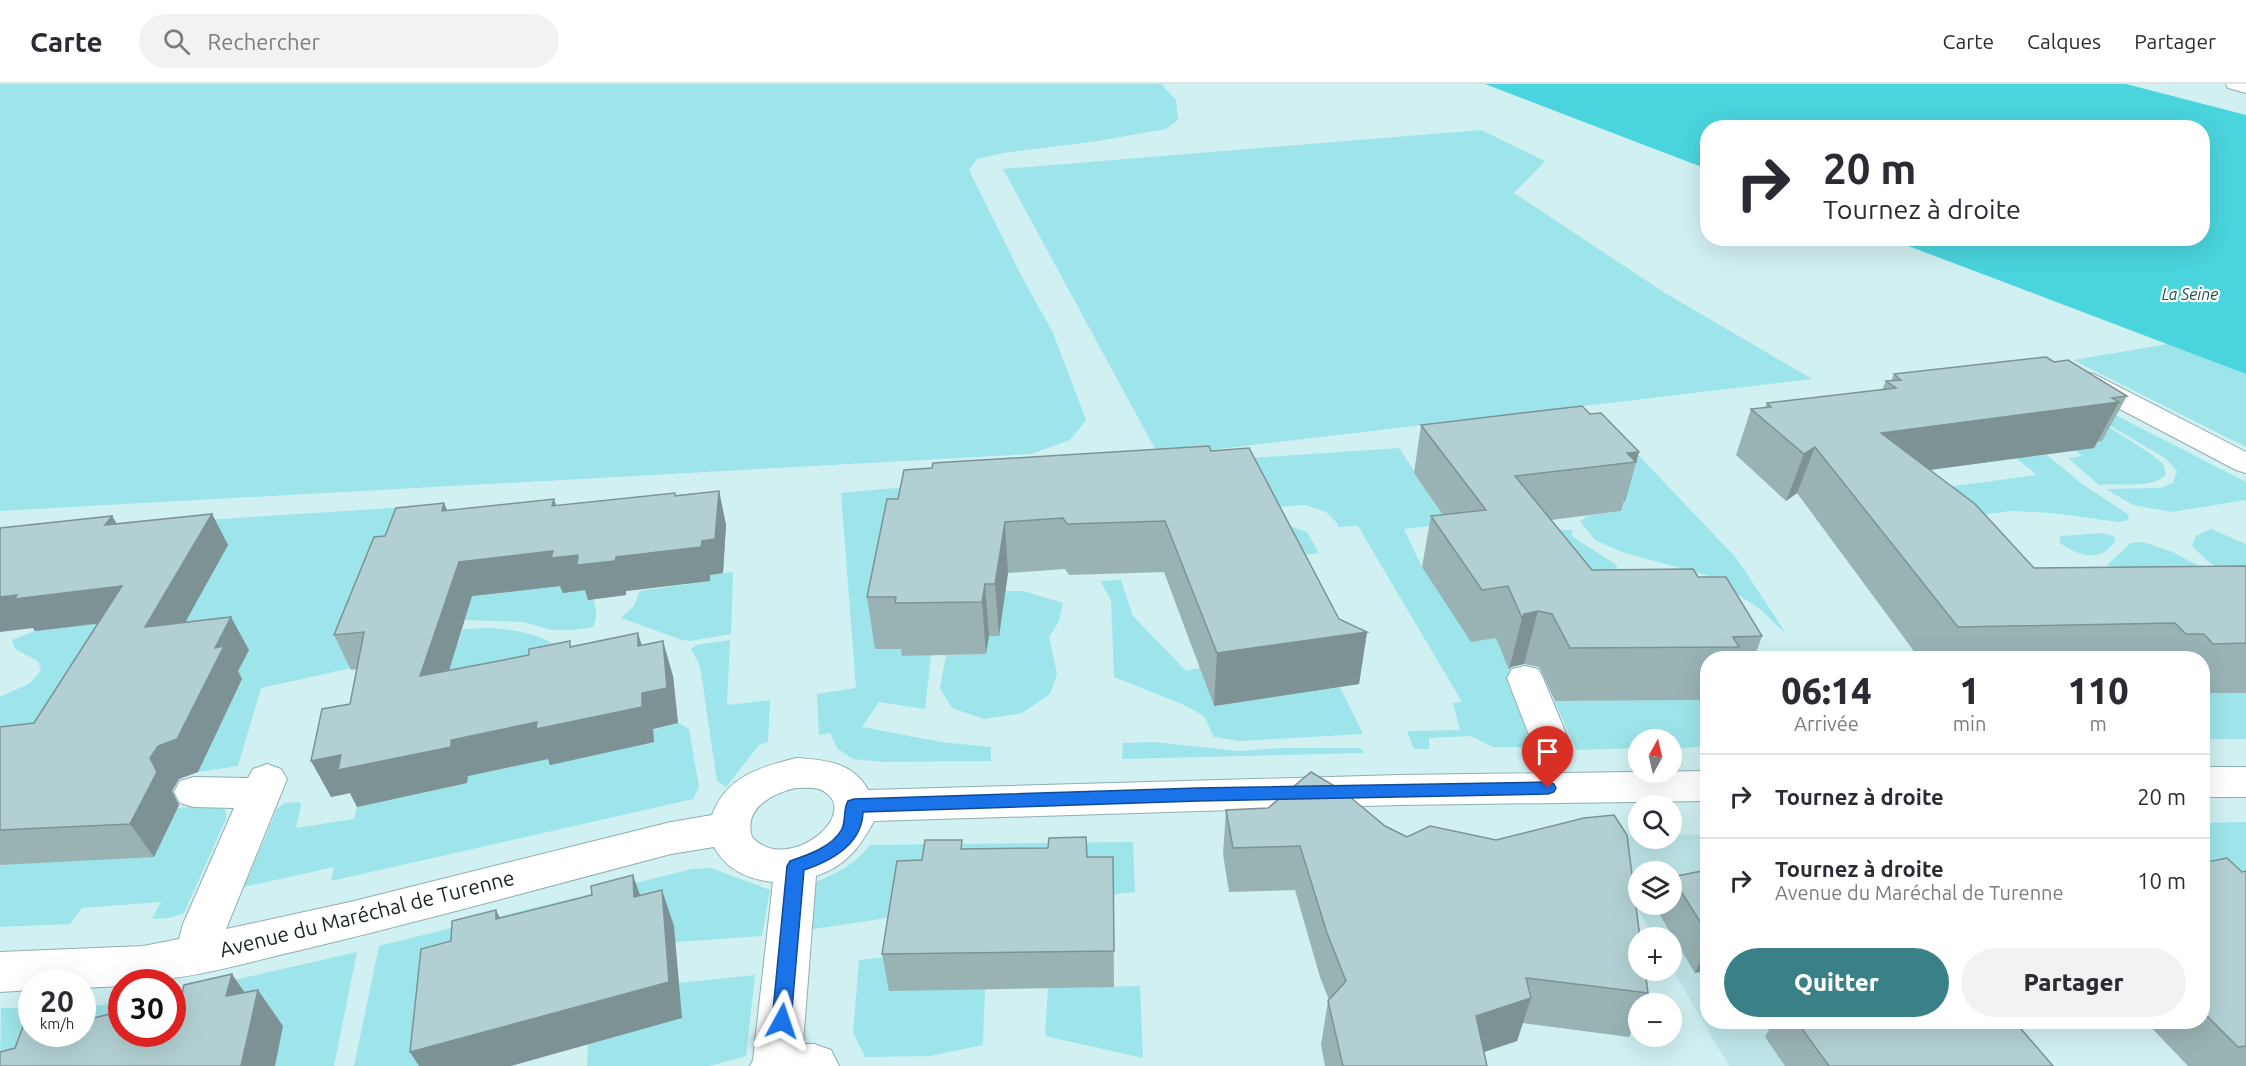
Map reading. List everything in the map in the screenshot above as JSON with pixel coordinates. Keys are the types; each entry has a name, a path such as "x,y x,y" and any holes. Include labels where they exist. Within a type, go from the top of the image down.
{"street":[{"path":"2234,84 2246,88"},
{"path":"2059,369 2100,387 2246,464"},
{"path":"1526,678 1553,748"},
{"path":"796,773 827,776 845,786 852,796 854,806 854,816 849,832 840,844 819,858 796,866 771,867 750,860 734,846 729,828 731,814 750,791 766,781 796,773"},
{"path":"2210,782 2246,782"},
{"path":"194,792 264,786 205,924 197,955"},
{"path":"854,806 1340,791 1700,786"},
{"name":"Avenue du Maréchal de Turenne","path":"0,972 143,965 197,955 350,920 671,838 729,828"},
{"path":"796,866 776,1066 814,1066"}],"shaded area":[{"path":"0,84 1161,84 1176,100 1178,120 1166,129 1098,141 1003,153 977,159 969,170 1021,275 1053,333 1086,420 1070,440 1031,454 0,511"},
{"path":"1481,130 1545,161 1514,193 1665,293 1812,379 1159,456 1003,169"},
{"path":"2168,344 2246,374 2246,447 2073,360"},
{"path":"2063,388 2246,482 2246,500 2172,512 2133,505 2106,489 2160,488 2173,483 2177,471 2165,458 2109,425"},
{"path":"2034,398 2068,401 2151,454 2163,464 2166,475 2159,480 2143,484 2099,485 2068,458 2082,456 2075,450 2093,448 2088,443 2101,441"},
{"path":"1624,440 1737,559 1787,635 1760,609 1709,576 1622,552 1595,540 1580,521 1589,515 1621,511"},
{"path":"1399,448 1449,524 1404,529 1422,567 1509,637 1500,647 1510,673 1530,747 1493,747 1471,736 1429,738 1429,749 1414,749 1407,731 1460,730 1453,703 1462,702 1358,526 1338,527 1338,524 1326,512 1305,505 1251,509 1128,499 875,649 904,649 903,656 931,655 925,709 879,702 862,727 941,742 991,747 991,761 882,762 853,759 838,749 830,733 819,735 817,694 856,688 841,493 1133,466"},
{"path":"2026,451 2033,456 2047,455 2082,484 2129,515 2128,520 2118,522 2052,513 2013,511 1986,514 1965,521 1893,494 2037,475 2016,458"},
{"path":"424,506 352,668 261,688 238,766 198,772 242,680 233,681 248,650 65,743 0,744 0,697 30,683 41,671 38,661 15,649 12,640 35,631 0,533"},
{"path":"1281,523 1307,532 1319,553 1287,557"},
{"path":"2211,529 2246,544 2246,582 2217,567 2192,546 2196,536"},
{"path":"1559,530 1572,530 1572,536 1615,564 1619,570 1602,585 1545,535"},
{"path":"2102,533 2114,536 2115,541 2109,548 2096,555 2082,554 2060,543 2060,537 2063,536"},
{"path":"2143,542 2173,552 2218,577 2115,571 2107,565 2131,543"},
{"path":"731,572 733,574 731,634 690,641 682,640 621,618 634,606 640,591 710,581 710,575"},
{"path":"1121,580 1133,616 1186,671 1200,668 1214,706 1340,687 1363,734 1239,741 1214,737 1204,716 1184,705 1114,677 1111,600 1100,581"},
{"path":"564,585 590,589 596,608 593,627 551,630 524,622 465,620 472,596"},
{"path":"1003,591 1023,591 1063,603 1059,621 1049,637 1057,674 1050,694 1022,713 984,719 952,708 940,688 946,655 986,654 989,636 999,636"},
{"path":"490,628 536,636 559,649 546,673 360,669 458,644 463,629"},
{"path":"730,640 727,705 770,700 768,742 759,745 726,787 717,781 700,666 691,649 696,645"},
{"path":"2246,684 2246,739 2210,739 2210,691"},
{"path":"1700,700 1700,747 1682,748 1682,729 1628,729 1628,748 1577,750 1554,701"},
{"path":"678,723 689,729 699,787 693,799 331,881 334,867 244,887 277,809 284,803 299,802 301,805 296,828 354,819 357,807 467,783 468,776 550,758"},
{"path":"1154,742 1238,751 1281,748 1360,748 1365,753 1122,759 1123,743"},
{"path":"210,805 226,811 226,819 184,913 169,918 152,919 161,902 82,908 70,924 0,927 0,865 178,808"},
{"path":"2246,822 2246,902 2210,900 2210,823"},
{"path":"1700,834 1700,1016 1679,981 1682,981 1682,927 1648,927 1641,915 1682,915 1682,861 1628,861 1628,893 1595,838 1628,836 1628,849 1682,849 1682,835"},
{"path":"1133,842 1135,892 900,916 808,930 816,882 846,867 870,845"},
{"path":"711,868 770,890 762,936 676,942 434,1066 354,1066 379,946 692,869"},
{"path":"357,952 334,1066 275,1066 208,1033 186,1036 186,991"},
{"path":"894,956 985,989 983,1045 930,1056 865,1057 853,1033 859,960"},
{"path":"755,975 746,1056 709,1066 587,1066 588,1045 679,983"},
{"path":"1140,986 1143,1058 1045,1036 1048,988"},
{"path":"108,1004 108,1047 120,1047 0,1066 1,1008 18,1008 18,1047 96,1047 96,1006"},
{"path":"1707,1029 1984,1029 2014,1066 1729,1066"}],"water":[{"name":"La Seine","path":"1485,84 2126,84 2246,115 2246,374 1908,246 2210,246 2210,120 1700,120 1700,166"}],"building":[{"path":"2046,357 2054,362 2068,360 2127,396 2112,398 2119,402 1881,433 1975,504 2034,568 2246,566 2246,643 2213,644 2204,634 2186,634 2175,623 1958,627 1815,447 1804,454 1751,409 1771,407 1767,403 1896,388 1886,381 1901,380 1894,374"},
{"path":"1582,406 1590,414 1601,413 1639,452 1627,453 1636,462 1515,476 1592,570 1693,569 1698,577 1726,577 1762,636 1733,637 1739,647 1570,648 1552,614 1538,611 1524,614 1522,618 1508,586 1482,590 1431,516 1486,510 1421,425"},
{"path":"1209,446 1211,451 1249,448 1339,619 1367,632 1217,653 1165,521 1067,524 1063,518 1005,522 995,584 985,584 982,602 895,603 896,597 867,597 887,499 898,499 904,470 932,468 933,463"},
{"path":"719,491 715,539 702,541 701,547 616,557 615,561 577,565 578,555 551,558 553,551 459,562 420,676 529,655 529,649 570,641 570,647 638,633 638,646 663,641 667,688 642,693 642,707 536,729 537,722 451,740 451,747 338,770 341,755 311,761 322,709 350,704 364,632 334,635 374,537 385,536 396,508 444,503 442,511 554,499 552,506 675,493 675,496"},
{"path":"212,514 145,627 231,617 215,648 224,646 177,739 158,746 150,758 157,772 130,824 0,830 0,727 34,723 122,586 14,599 17,595 0,597 0,528 112,516 105,525"},
{"path":"1311,772 1343,791 1385,826 1407,837 1430,826 1496,840 1584,818 1614,815 1627,835 1630,861 1628,861 1628,915 1637,915 1639,927 1628,927 1628,981 1646,981 1648,993 1526,978 1531,998 1476,1016 1487,1066 1343,1066 1328,1001 1346,981 1327,933 1300,846 1233,848 1226,810 1268,808"},
{"path":"1086,837 1087,857 1113,857 1114,951 882,954 897,861 922,860 925,840 962,840 961,849 1048,848 1049,838"},
{"path":"2227,858 2242,872 2246,871 2246,1046 2238,1047 2210,1019 2210,861"},
{"path":"1700,871 1700,922 1682,893 1682,875"},
{"path":"633,875 634,897 662,890 669,982 410,1052 421,949 451,941 452,921 496,910 496,919 592,895 591,886"},
{"path":"232,974 226,996 258,990 241,1066 0,1066 0,1052 15,1048 18,1040 18,1047 96,1047 96,1018 108,1014 108,1047 186,1047 186,985"},
{"path":"1802,1029 2021,1029 2053,1066 1829,1066"}],"route":[{"path":"782,1021 796,866 819,858 840,844 849,832 854,816 854,806 1198,795 1548,788"}]}
